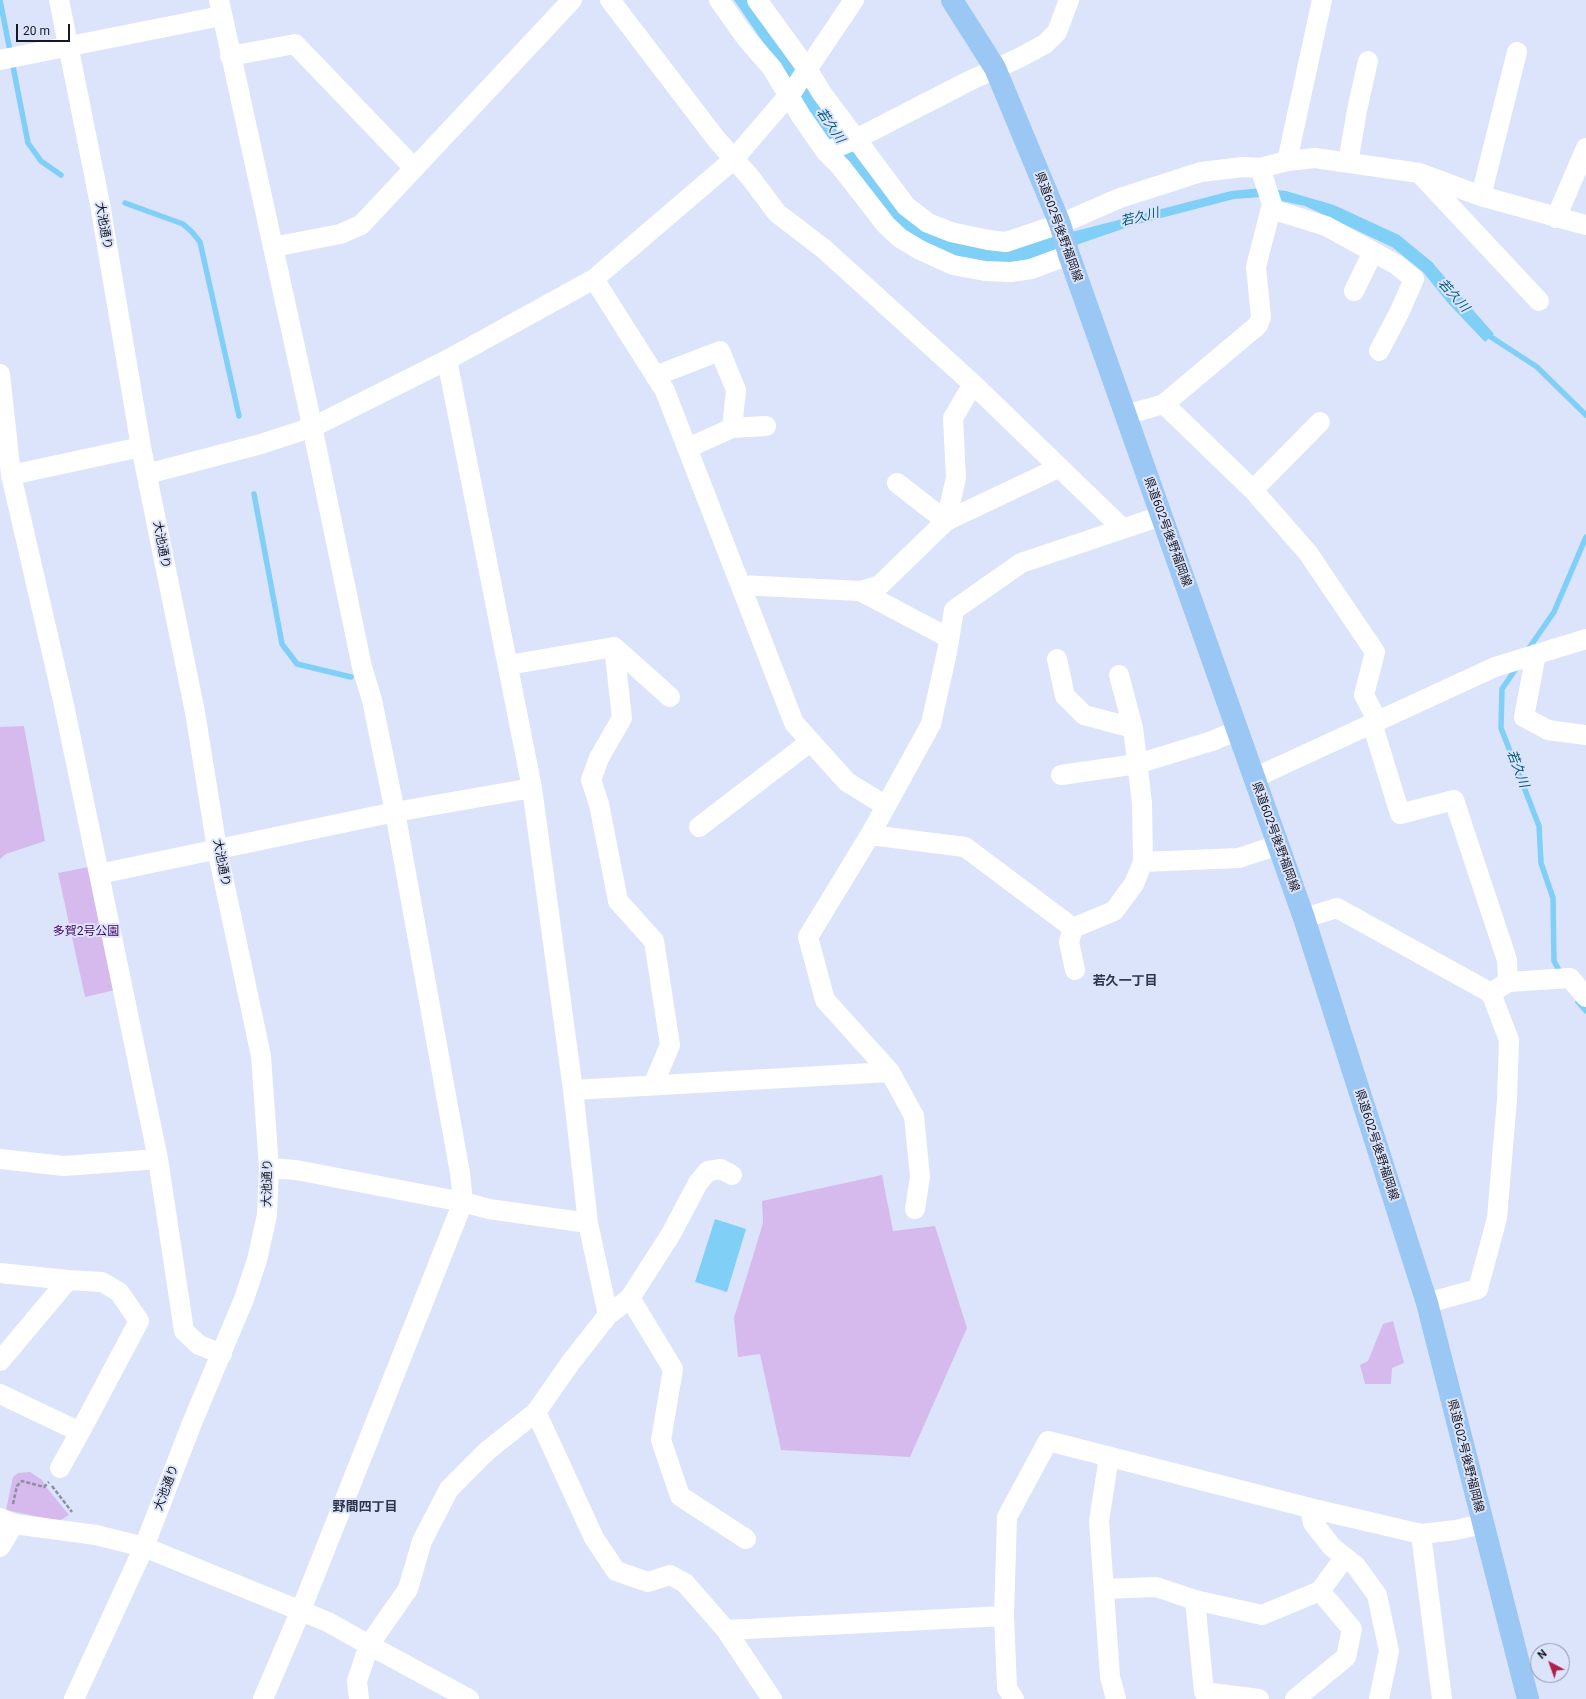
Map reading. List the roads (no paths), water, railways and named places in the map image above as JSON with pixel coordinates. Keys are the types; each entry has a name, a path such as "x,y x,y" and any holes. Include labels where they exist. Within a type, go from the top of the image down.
{"main road":[{"name":"県道602号後野福岡線","path":"952,0 995,68 1060,224 1069,256 1304,918 1426,1303 1528,1699"}],"street":[{"name":"大池通り","path":"59,0 100,204 141,447 195,712 217,849 261,1056 269,1168 267,1215 257,1260 244,1299 192,1423 144,1546 74,1699"},
{"path":"273,247 340,234 361,225 572,0"},
{"path":"610,0 733,160 750,177 777,213 824,249 973,384 1058,468 1122,528"},
{"path":"720,0 746,38 792,92 826,152 841,167 886,225 900,238 920,250 953,265 985,271 1011,272 1031,269 1069,256"},
{"path":"757,0 821,92 906,206 928,223 951,232 988,240 1006,242 1060,224 1120,198 1201,172 1243,167 1260,168 1287,161 1315,158 1419,173 1481,196 1586,226"},
{"path":"147,474 261,444 312,427 447,360 594,279 733,160 792,92 854,0"},
{"path":"826,152 856,139 1045,44 1056,32 1069,0"},
{"path":"1287,161 1322,0"},
{"path":"0,60 68,47 220,8 312,427 362,667 372,700 395,812 460,1174 463,1202 301,1610 263,1699"},
{"path":"230,56 296,44 414,168"},
{"path":"1481,196 1517,52"},
{"path":"1348,163 1357,110 1368,61"},
{"path":"1556,218 1586,148"},
{"path":"1125,415 1164,404 1258,325 1261,317 1256,266 1272,206 1260,168"},
{"path":"1419,173 1539,301"},
{"path":"1272,206 1326,226 1397,265 1414,279 1399,313 1378,351"},
{"path":"1354,291 1373,252"},
{"path":"594,279 666,392 794,723 847,782 886,806"},
{"path":"655,376 720,351 736,390 732,428"},
{"path":"447,360 532,788 573,1090 588,1223 608,1315"},
{"path":"0,374 11,475 64,705 158,1159 184,1331 199,1345 222,1354"},
{"path":"946,521 956,478 953,418 973,384"},
{"path":"1164,404 1253,490 1308,554 1375,652 1364,696 1375,722 1400,814 1454,800 1507,960 1508,982"},
{"path":"1253,490 1320,422"},
{"path":"688,448 732,428 766,426"},
{"path":"11,475 141,447"},
{"path":"741,585 860,591 880,585 946,521 1058,468"},
{"path":"897,483 946,521"},
{"path":"915,1209 920,1177 914,1116 890,1072 825,1000 808,938 870,835 931,724 954,610 1021,562 1161,516"},
{"path":"860,591 949,638"},
{"path":"1254,778 1495,667 1586,639"},
{"path":"508,665 614,647"},
{"path":"614,647 670,697"},
{"path":"614,647 622,718 598,758 591,780 599,804 618,901 654,941 670,1045 653,1085"},
{"path":"1536,654 1524,717 1548,730 1586,735"},
{"path":"1057,659 1065,696 1084,715 1133,728"},
{"path":"1073,928 1114,911 1134,884 1143,862 1142,803 1133,728 1119,675"},
{"path":"1061,775 1137,764 1238,730"},
{"path":"699,827 810,742"},
{"path":"99,874 395,812 532,788"},
{"path":"870,835 965,847 1073,928"},
{"path":"1143,862 1239,858 1278,845"},
{"path":"1304,918 1337,908 1492,993 1509,1040 1507,1099 1497,1218 1478,1290 1426,1303"},
{"path":"1073,928 1069,942 1075,970"},
{"path":"1492,993 1508,982 1570,978 1586,997"},
{"path":"573,1090 890,1072"},
{"path":"0,1159 64,1166 158,1159"},
{"path":"269,1168 296,1170 463,1202 489,1209 588,1223"},
{"path":"359,1699 357,1681 369,1645 408,1589 422,1541 449,1489 487,1451 536,1412 571,1362 608,1315 630,1298 671,1234 698,1183 708,1171 721,1169 732,1175"},
{"path":"0,1273 102,1282 119,1292 139,1321 80,1432 54,1475"},
{"path":"0,1361 68,1280"},
{"path":"630,1298 673,1369 661,1440 680,1496 746,1539"},
{"path":"0,1394 80,1432"},
{"path":"536,1412 594,1538 616,1571 648,1582 670,1574 686,1583 726,1630 772,1699"},
{"path":"1014,1699 1007,1688 1004,1616 1007,1517 1048,1441 1310,1508 1421,1534 1456,1530 1482,1524"},
{"path":"1109,1457 1099,1521 1110,1677 1116,1699"},
{"path":"1310,1508 1313,1523 1332,1547 1356,1566 1377,1595 1389,1650 1379,1699"},
{"path":"0,1547 7,1521 96,1534 144,1546 328,1622 470,1699"},
{"path":"1421,1534 1442,1699"},
{"path":"1104,1589 1156,1588 1195,1600 1262,1615 1320,1591 1345,1557"},
{"path":"1295,1699 1346,1657 1352,1629 1320,1591"},
{"path":"1195,1600 1204,1692 1259,1699"},
{"path":"726,1630 1004,1616"}],"water":[{"path":"734,0 749,0 927,228 1033,242 1231,191 1261,188 1286,191 1334,205 1399,235 1432,262 1494,334 1485,342 1448,303 1423,272 1392,247 1305,206 1262,197 1234,199 1134,225 1018,265 996,265 940,254 889,221 826,140 774,58"},
{"path":"715,1219 746,1229 727,1292 695,1282"}],"waterway":[{"path":"0,0 28,143 41,161 61,175"},
{"path":"125,203 183,224 200,242 239,416"},
{"name":"若久川","path":"1491,337 1537,367 1586,415"},
{"path":"254,494 282,644 297,664 351,677"},
{"name":"若久川","path":"1527,651 1554,612 1586,537"},
{"name":"若久川","path":"1517,667 1502,689 1501,728 1539,826 1541,863 1553,898 1554,961 1561,974"},
{"name":"若久川","path":"1578,1002 1586,1011"}],"district":[{"name":"若久一丁目","path":"1125,982"},
{"name":"野間四丁目","path":"365,1508"}],"park label":[{"name":"多賀2号公園","path":"86,932"}]}
